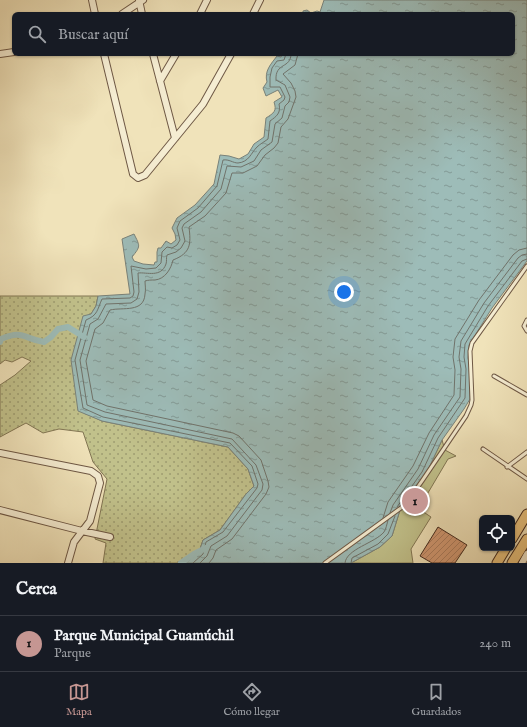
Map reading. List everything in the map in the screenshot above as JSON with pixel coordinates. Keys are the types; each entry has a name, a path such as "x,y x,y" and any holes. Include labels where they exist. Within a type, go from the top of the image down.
{"main road":[{"path":"515,534 527,514"},
{"path":"512,563 527,539"},
{"path":"497,563 504,551"}],"street":[{"path":"92,0 95,12"},
{"path":"201,12 207,0"},
{"path":"254,12 260,0"},
{"path":"125,12 140,1 142,12"},
{"path":"0,54 12,52"},
{"path":"104,56 133,174 138,178 145,175 203,104 230,56"},
{"path":"154,56 175,138"},
{"path":"160,81 175,56"},
{"path":"0,453 91,471 98,476 100,483 90,521 74,542 68,563"},
{"path":"0,510 110,537"},
{"path":"522,563 527,554"}],"lane":[{"path":"325,563 405,505 422,481 466,416 471,405 470,350 472,343 527,266"},
{"path":"527,320 524,326 527,331"},
{"path":"494,376 527,395"},
{"path":"483,449 527,480"},
{"path":"507,466 527,452"}],"green space":[{"path":"0,296 98,296 96,306 91,314 78,410 102,421 228,447 248,469 254,486 246,494 220,530 203,540 199,552 186,563 103,563 106,543 95,539 107,479 93,462 83,432 59,429 43,433 26,423 0,437 0,385 15,375 31,361 22,357 12,362 5,360 0,364"},
{"path":"442,440 445,450 456,456 448,459 422,503 422,511 431,517 411,549 413,563 351,563 380,547 392,536 400,510 426,474"}],"water":[{"path":"324,0 527,0 527,261 492,308 469,345 468,358 470,368 470,399 442,440 426,474 400,510 392,536 380,547 351,563 186,563 199,552 203,540 220,530 246,494 254,486 248,469 228,447 102,421 78,411 71,360 83,316 91,314 96,306 98,296 130,294 122,239 134,234 139,246 132,257 134,261 154,265 155,262 157,262 158,248 161,248 166,241 171,244 176,240 172,228 177,218 195,205 214,184 220,155 239,159 248,154 254,144 264,137 266,118 274,112 274,102 282,97 278,90 266,96 263,88 267,82 266,74 277,56 515,56 515,12 320,12"}],"building":[{"path":"438,527 467,545 455,563 432,563 420,556"}],"waterway":[{"path":"0,342 1,339 14,335 44,342 58,329 68,327 84,337"},
{"path":"181,563 206,548"}],"place":[{"name":"Parque Municipal Guamúchil","path":"415,501"}]}
